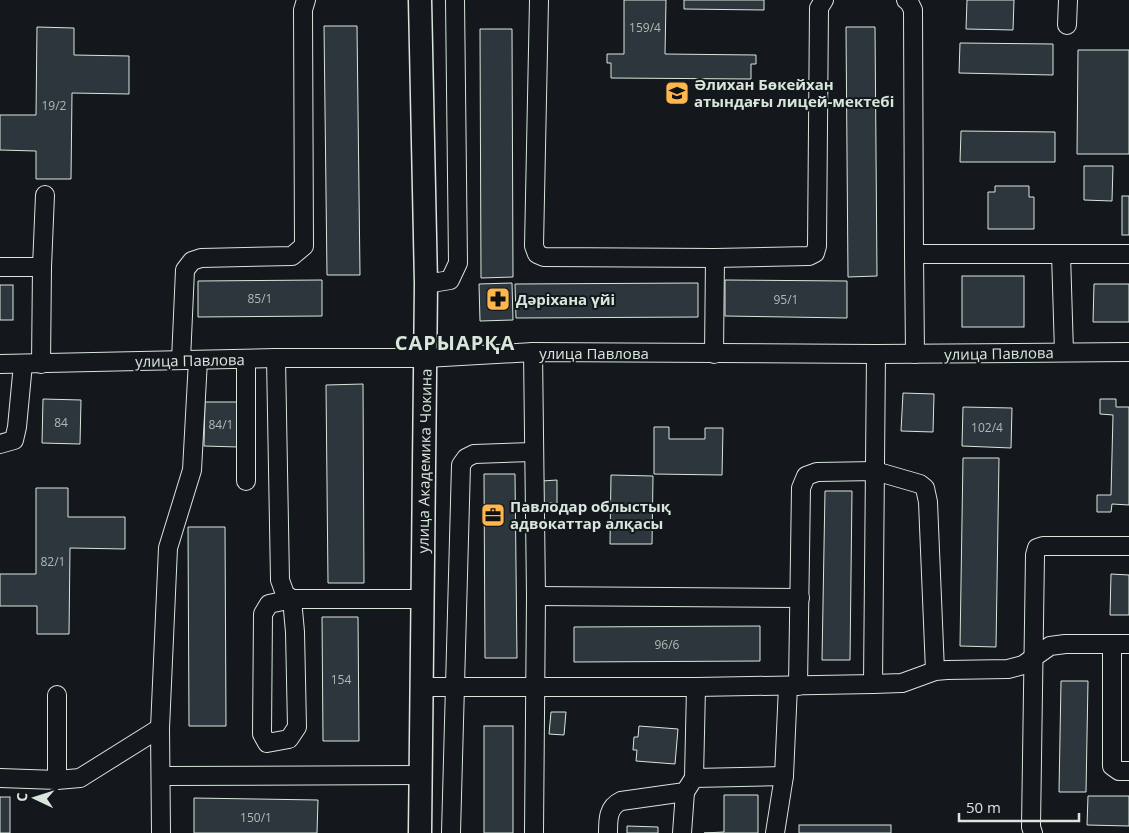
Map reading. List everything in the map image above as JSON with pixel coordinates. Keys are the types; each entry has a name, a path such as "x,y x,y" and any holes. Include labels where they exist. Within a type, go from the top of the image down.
{"main road":[{"name":"улица Академика Чокина","path":"420,0 426,284 420,687 420,833"}],"street":[{"path":"161,833 162,776 160,728 168,548 192,470 185,270 192,261 200,258 292,256 304,246 303,10 306,0"},
{"path":"426,284 450,280 458,263 455,0"},
{"path":"538,0 534,246 537,254 544,257 715,258 810,256 815,253 817,246 819,8 824,0"},
{"path":"906,0 913,10 915,354"},
{"path":"1067,25 1068,0"},
{"path":"41,364 45,194"},
{"path":"914,254 1129,254"},
{"path":"1061,254 1064,352"},
{"path":"714,354 715,258"},
{"path":"0,267 42,267"},
{"path":"533,352 536,596 534,833"},
{"name":"улица Павлова","path":"0,364 276,358 426,358 533,352 915,354 1129,352"},
{"path":"873,684 876,354"},
{"path":"276,358 280,580 285,594 292,599 298,727 289,739 267,743 262,734 262,614 269,604 292,599 421,599"},
{"path":"246,359 246,481"},
{"path":"0,444 14,440 18,427 23,364"},
{"path":"451,833 461,465 466,458 474,454 533,452"},
{"path":"775,833 784,776 800,598 801,488 803,481 811,473 875,471 920,484 925,488 928,502 935,671"},
{"path":"1034,833 1031,827 1035,554 1037,548 1043,546 1129,546"},
{"path":"536,596 800,598"},
{"path":"420,687 696,687 902,684 935,671 1008,669 1023,665 1050,646 1120,644 1112,766 1119,771 1129,771"},
{"path":"682,833 689,785 696,687"},
{"path":"57,695 57,780"},
{"path":"0,778 57,780 83,777 160,728"},
{"path":"162,776 420,775"},
{"path":"608,833 609,814 613,805 630,798 689,785 784,776"}],"building":[{"path":"624,0 666,0 665,54 756,55 756,64 751,64 751,79 611,78 611,63 607,63 607,54 624,54"},
{"path":"684,0 764,0 764,10 684,9"},
{"path":"967,0 1014,0 1013,30 966,29"},
{"path":"324,26 357,26 360,275 327,275"},
{"path":"37,27 74,28 74,55 129,56 129,94 72,93 71,179 36,179 36,151 0,150 0,115 36,115"},
{"path":"846,27 875,27 877,276 848,277"},
{"path":"480,29 512,29 513,277 481,278"},
{"path":"960,43 1053,44 1053,75 959,73"},
{"path":"1078,50 1129,50 1129,154 1077,154"},
{"path":"961,131 1055,132 1055,162 960,162"},
{"path":"1084,166 1113,166 1112,201 1084,200"},
{"path":"995,186 1029,186 1029,197 1034,197 1034,229 988,229 988,192 995,192"},
{"path":"1122,196 1129,196 1129,235 1122,235"},
{"path":"962,276 1024,276 1024,327 962,327"},
{"path":"322,280 322,316 198,317 198,281"},
{"path":"725,280 847,281 847,318 725,316"},
{"path":"512,283 513,320 480,321 479,284"},
{"path":"698,283 698,317 516,318 515,284"},
{"path":"1094,284 1129,284 1129,322 1093,322"},
{"path":"0,285 13,285 13,320 0,320"},
{"path":"363,384 364,583 328,583 326,385"},
{"path":"903,393 934,394 933,432 901,431"},
{"path":"43,399 81,400 80,444 42,443"},
{"path":"1100,399 1116,399 1116,407 1129,407 1129,505 1112,504 1111,512 1097,512 1097,495 1111,495 1113,415 1100,414"},
{"path":"205,402 239,402 238,447 204,446"},
{"path":"963,407 1012,408 1011,448 962,446"},
{"path":"654,427 669,427 669,439 705,439 705,428 723,428 722,475 654,474"},
{"path":"963,458 999,458 996,647 960,646"},
{"path":"484,474 515,474 517,658 485,658"},
{"path":"611,475 653,476 652,544 610,544"},
{"path":"557,480 557,503 542,503 542,481"},
{"path":"36,488 68,488 68,517 125,517 125,549 70,548 69,634 37,634 37,606 0,606 0,574 36,574"},
{"path":"825,491 852,491 850,660 822,660"},
{"path":"188,527 225,527 226,726 189,726"},
{"path":"1111,574 1129,575 1129,615 1110,615"},
{"path":"322,617 358,617 359,741 323,741"},
{"path":"760,626 760,661 574,662 574,627"},
{"path":"1061,681 1088,681 1086,792 1059,792"},
{"path":"551,712 566,712 564,735 549,734"},
{"path":"484,726 513,726 513,833 484,833"},
{"path":"639,726 678,729 675,764 636,761 637,750 633,750 634,737 638,737"},
{"path":"724,795 758,795 758,833 704,833 724,832"},
{"path":"1088,796 1129,796 1129,826 1087,825"},
{"path":"0,797 10,797 10,833 0,833"},
{"path":"194,798 318,800 317,833 194,833"},
{"path":"799,825 891,825 891,833 799,833"},
{"path":"627,826 658,827 658,833 627,833"}],"place":[{"name":"Әлихан Бөкейхан атындағы лицей-мектебі","path":"677,93"},
{"name":"Дәріхана үйі","path":"498,299"},
{"name":"Павлодар облыстық адвокаттар алқасы","path":"493,515"}],"district":[{"name":"САРЫАРҚА","path":"455,342"}]}
